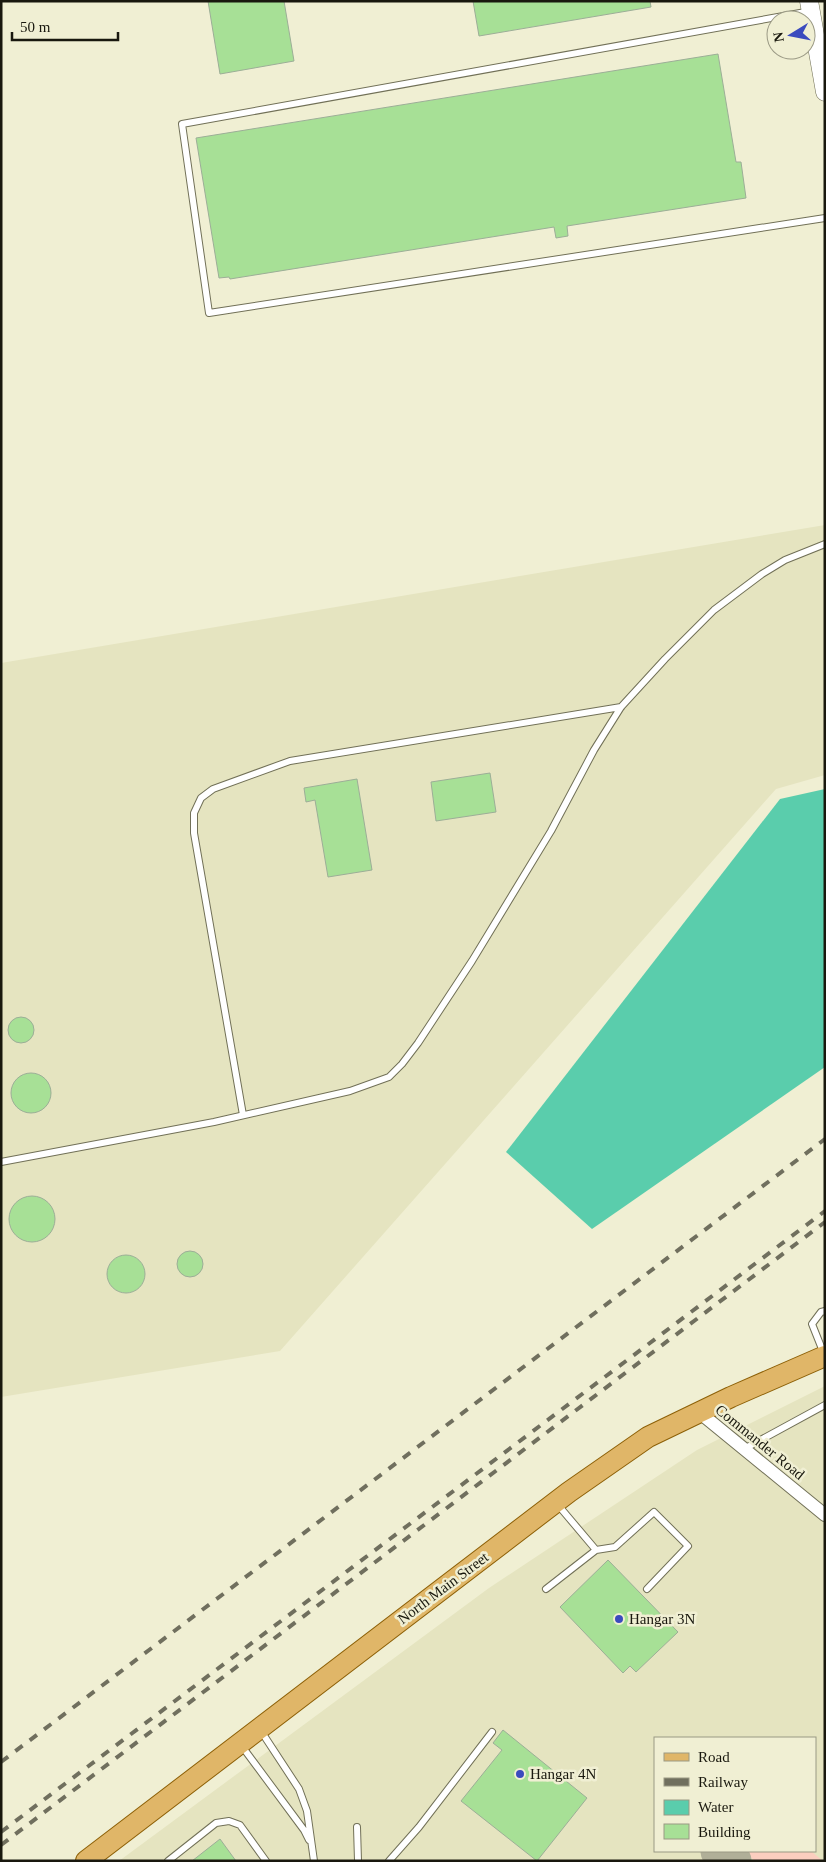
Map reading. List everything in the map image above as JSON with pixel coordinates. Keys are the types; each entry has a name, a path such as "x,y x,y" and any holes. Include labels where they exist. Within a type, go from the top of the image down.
{"main road":[{"path":"810,6 822,54 825,92"},
{"name":"North Main Street","path":"86,1861 555,1502 648,1437 699,1412 825,1356"}],"street":[{"name":"Commander Road","path":"699,1412 825,1515"}],"lane":[{"path":"810,6 182,124 209,312 825,218"},
{"path":"1,1162 244,1115 350,1091 389,1077 418,1043 477,952 551,831 594,750 621,707 714,610 762,574 785,560 825,544"},
{"path":"244,1115 194,833 194,813 201,798 212,789 290,761 621,707"},
{"path":"825,1311 821,1312 812,1324 825,1356"},
{"path":"744,1449 825,1405"},
{"path":"555,1502 596,1550"},
{"path":"546,1589 596,1550 615,1547 654,1512 688,1546 647,1589"},
{"path":"259,1728 299,1788 307,1811 314,1861"},
{"path":"389,1861 492,1732"},
{"path":"240,1743 304,1830 312,1846"},
{"path":"168,1861 216,1824 229,1821 240,1825 266,1861"},
{"path":"357,1828 358,1861"}],"shaded area":[{"path":"825,525 825,775 776,789 280,1351 1,1397 1,663"},
{"path":"825,1386 825,1861 119,1861 489,1588 697,1450"},
{"path":"744,1852 812,1852 823,1861 755,1861"}],"water":[{"path":"825,789 825,1067 592,1229 506,1152 780,799"}],"building":[{"path":"208,1 284,1 294,61 220,74"},
{"path":"473,1 650,1 651,7 479,36"},
{"path":"718,54 736,162 741,162 746,198 567,226 568,236 556,238 554,227 230,279 229,277 219,278 196,138"},
{"path":"490,773 496,812 436,821 431,782"},
{"path":"357,779 372,870 328,877 315,800 306,802 304,788"},
{"path":"21,1017 30,1021 34,1030 30,1039 21,1043 12,1039 8,1030 12,1021"},
{"path":"31,1073 45,1079 51,1093 45,1107 31,1113 17,1107 11,1093 17,1079"},
{"path":"27,1196 37,1196 49,1202 54,1210 54,1228 49,1236 41,1241 27,1242 19,1239 12,1232 9,1224 9,1214 12,1206 19,1199"},
{"path":"190,1251 199,1255 203,1264 199,1273 190,1277 181,1273 177,1264 181,1255"},
{"path":"126,1255 140,1260 145,1274 140,1288 126,1293 112,1288 107,1274 112,1260"},
{"name":"Hangar 3N","path":"608,1560 678,1632 636,1672 630,1666 623,1673 560,1607"},
{"name":"Hangar 4N","path":"503,1730 587,1798 537,1861 461,1801 502,1750 493,1743"},
{"path":"220,1839 236,1861 192,1861"}],"taxiway":[{"path":"721,1852 732,1861"}],"railway":[{"path":"1,1762 825,1139"},
{"path":"1,1832 825,1211"},
{"path":"1,1845 825,1222"}],"place":[{"name":"Hangar 3N","path":"619,1619"},
{"name":"Hangar 4N","path":"520,1774"}]}
